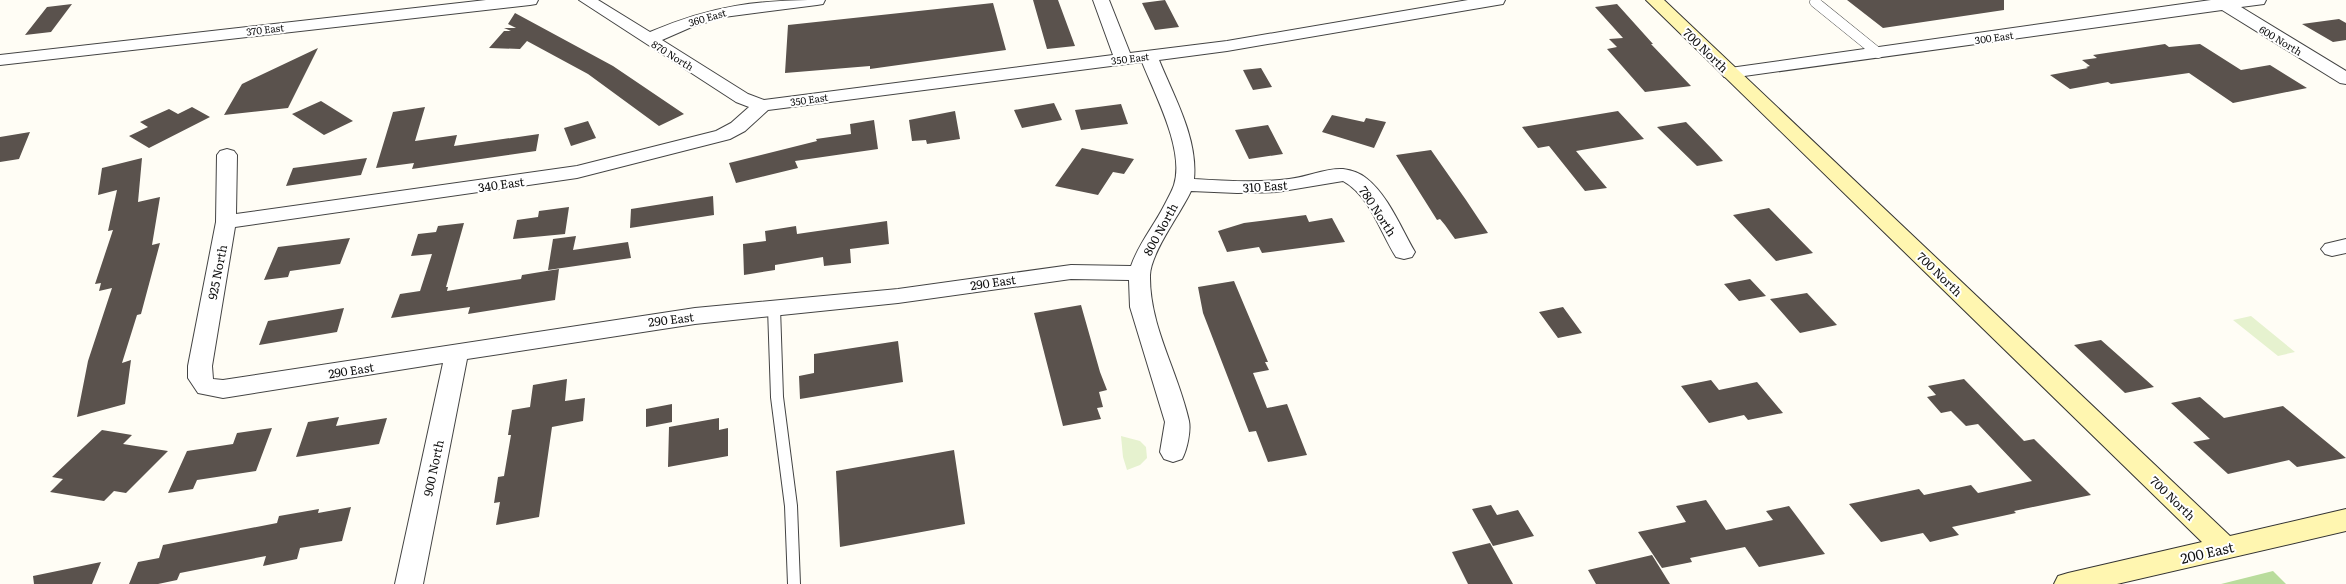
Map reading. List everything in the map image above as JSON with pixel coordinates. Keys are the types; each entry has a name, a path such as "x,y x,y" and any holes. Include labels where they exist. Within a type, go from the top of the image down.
{"street":[{"name":"370 East","path":"0,60 421,6 530,0"},
{"name":"870 North","path":"586,0 742,98 762,106"},
{"name":"360 East","path":"649,39 688,22 722,12 817,0"},
{"path":"1101,0 1123,59"},
{"name":"350 East","path":"762,106 790,101 1258,41 1497,0"},
{"name":"700 North","path":"1654,0 2225,548"},
{"name":"300 East","path":"1730,73 1878,53 2220,2 2258,0"},
{"name":"600 North","path":"2220,2 2346,79"},
{"name":"800 North","path":"1149,56 1182,141 1186,162 1184,184 1174,206 1147,250 1139,272 1140,307 1177,422 1173,452"},
{"name":"340 East","path":"226,222 582,171 723,135 738,127 762,106"},
{"name":"925 North","path":"206,387 200,378 200,366 226,222 227,154"},
{"name":"310 East","path":"1184,184 1238,188 1270,187 1330,176 1346,175"},
{"name":"780 North","path":"1346,175 1360,183 1371,196 1404,252"},
{"name":"290 East","path":"206,387 223,389 242,388 644,323 898,296 1071,272 1139,272"},
{"name":"900 North","path":"409,584 457,353"},
{"name":"200 East","path":"2068,584 2346,520"}],"lane":[{"path":"1816,0 1815,2 1878,53"},
{"path":"774,308 777,397 791,506 794,584"}],"green space":[{"path":"2251,316 2295,352 2278,356 2233,320"},
{"path":"1121,436 1140,441 1146,447 1147,458 1140,465 1127,470 1123,457"},
{"path":"2273,571 2286,584 2221,584"}],"building":[{"path":"1033,0 1058,0 1075,46 1047,49"},
{"path":"1165,0 1179,27 1155,30 1142,3"},
{"path":"1847,0 2004,0 2004,10 1883,28"},
{"path":"993,3 1006,50 870,69 870,66 785,73 788,25"},
{"path":"72,4 51,32 25,35 47,7"},
{"path":"1617,4 1653,44 1651,44 1691,86 1645,92 1607,49 1617,47 1609,39 1623,38 1595,7"},
{"path":"515,13 613,66 684,114 659,126 588,74 527,41 520,49 489,48 504,31 511,31 504,28 516,28 508,24"},
{"path":"2339,19 2346,23 2346,40 2333,42 2302,24"},
{"path":"2165,44 2169,47 2200,44 2241,70 2270,65 2307,88 2233,103 2189,73 2111,84 2108,82 2070,89 2050,75 2088,68 2086,67 2090,66 2082,60 2097,58 2093,55"},
{"path":"318,48 288,108 224,115 242,84"},
{"path":"1261,68 1272,87 1253,90 1243,70"},
{"path":"321,101 353,121 324,135 292,114"},
{"path":"1054,103 1062,120 1022,128 1014,110"},
{"path":"1121,104 1128,124 1081,130 1075,110"},
{"path":"192,107 210,117 149,148 129,136 148,127 140,122 169,109 178,114"},
{"path":"425,107 415,141 457,135 454,146 539,134 536,151 412,169 414,163 376,168 393,112"},
{"path":"955,111 960,139 927,144 926,140 912,141 909,120"},
{"path":"1618,111 1644,139 1576,151 1607,188 1585,191 1549,146 1538,148 1522,127"},
{"path":"1332,115 1364,122 1366,118 1386,122 1374,148 1322,132"},
{"path":"874,120 878,149 795,161 798,168 736,183 729,163 817,141 816,139 851,134 850,124"},
{"path":"588,121 596,138 571,146 564,128"},
{"path":"1686,122 1723,161 1697,166 1657,127"},
{"path":"1268,125 1283,154 1249,159 1235,130"},
{"path":"30,132 19,159 0,162 0,137"},
{"path":"1082,148 1134,159 1124,174 1113,172 1098,195 1055,186"},
{"path":"1431,150 1488,233 1455,239 1440,219 1437,220 1396,155"},
{"path":"142,158 138,202 160,197 152,245 160,243 141,314 137,315 122,363 131,360 125,404 77,417 88,361 112,288 99,291 101,283 95,284 113,230 108,231 117,190 98,195 102,168"},
{"path":"367,158 361,175 286,186 293,168"},
{"path":"713,196 714,215 630,228 631,209"},
{"path":"569,207 565,234 513,239 517,220 538,217 539,211"},
{"path":"1769,208 1813,253 1776,261 1733,215"},
{"path":"1306,215 1309,222 1332,218 1345,242 1262,253 1259,247 1227,252 1218,231 1244,223"},
{"path":"887,221 889,244 850,249 851,263 824,266 823,257 775,265 775,270 744,275 743,244 766,241 765,231 796,226 797,234"},
{"path":"464,223 446,287 448,287 447,291 521,279 522,275 559,269 555,300 468,314 470,307 391,318 400,294 420,291 432,254 411,256 418,234 436,232 438,226"},
{"path":"576,236 573,250 628,242 631,258 548,270 553,239"},
{"path":"350,238 340,264 290,271 288,277 264,280 278,247"},
{"path":"1750,279 1766,296 1739,301 1724,284"},
{"path":"1234,281 1268,362 1265,362 1269,370 1253,373 1267,408 1287,404 1307,455 1268,462 1256,431 1249,432 1203,313 1198,287"},
{"path":"1807,293 1837,325 1800,333 1770,299"},
{"path":"1081,305 1100,372 1107,390 1099,392 1103,407 1097,408 1101,419 1063,426 1034,313"},
{"path":"1563,307 1582,333 1558,338 1539,312"},
{"path":"344,308 337,332 259,345 268,321"},
{"path":"2101,340 2154,387 2125,393 2074,345"},
{"path":"898,341 903,382 800,399 799,376 814,373 814,354"},
{"path":"567,379 565,401 585,398 583,421 552,427 539,517 496,525 500,502 494,503 498,477 504,476 511,435 508,435 512,410 530,407 533,385"},
{"path":"1964,379 2024,441 2034,439 2091,495 2014,511 2016,513 1952,527 1959,535 1930,542 1923,533 1881,542 1849,504 1919,489 1924,495 1971,485 1978,493 2032,481 1978,424 1966,426 1951,411 1941,413 1927,397 1936,395 1928,386"},
{"path":"1711,380 1719,390 1757,382 1783,413 1748,420 1744,415 1709,423 1681,386"},
{"path":"2200,397 2224,418 2283,406 2346,458 2297,467 2289,460 2228,474 2193,442 2210,439 2171,403"},
{"path":"672,404 672,422 646,427 646,409"},
{"path":"339,417 336,426 387,418 379,444 296,457 308,422"},
{"path":"719,418 719,430 728,428 728,456 668,467 669,427"},
{"path":"272,428 256,471 197,480 193,489 168,493 187,451 233,444 237,433"},
{"path":"102,430 132,435 123,444 168,451 126,493 114,491 104,501 50,492 63,479 52,477"},
{"path":"954,450 965,524 840,547 836,471"},
{"path":"1706,500 1726,530 1773,520 1766,511 1789,506 1825,554 1759,567 1745,547 1690,558 1692,562 1662,568 1638,532 1686,522 1676,506"},
{"path":"1491,505 1497,515 1518,510 1534,536 1493,546 1472,509"},
{"path":"351,507 342,541 300,548 297,559 263,566 266,556 180,573 177,580 158,584 129,584 138,562 159,558 163,545 277,523 279,516 319,509 318,513"},
{"path":"1490,543 1513,584 1468,584 1452,552"},
{"path":"1652,555 1670,584 1596,584 1588,570"},
{"path":"101,562 92,584 34,584 33,576"}]}
